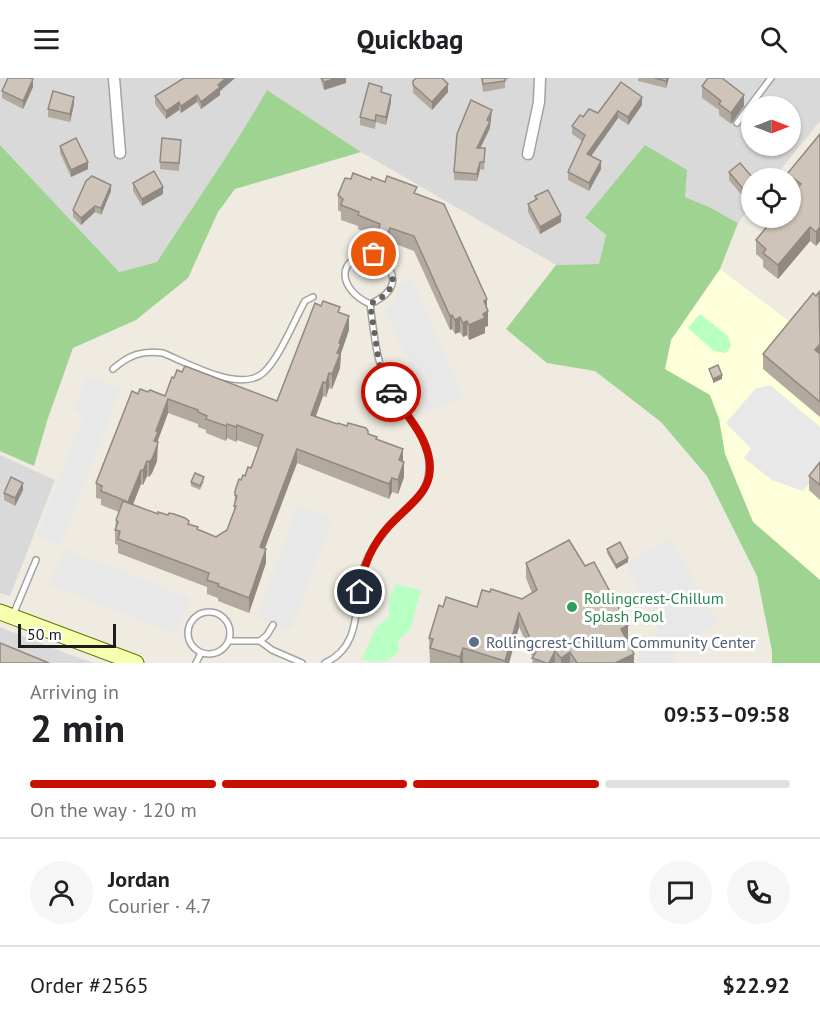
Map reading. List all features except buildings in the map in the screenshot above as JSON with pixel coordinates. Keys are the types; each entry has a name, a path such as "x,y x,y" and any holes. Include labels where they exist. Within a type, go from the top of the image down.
{"main road":[{"path":"6,614 117,660 136,663"}],"street":[{"path":"114,78 120,153"},
{"path":"528,154 539,102 540,78"}],"lane":[{"path":"737,123 771,78"},
{"path":"374,254 386,262 392,274 393,286 388,293 370,304 357,297 346,285 345,276 353,260 362,255 374,254"},
{"path":"113,369 136,353 153,351 228,379 253,379 263,373 275,358 305,301 313,297"},
{"path":"325,663 339,654 351,637 356,622 361,579 365,563 373,548 389,526 423,493 429,477 429,458 422,438 390,390 379,363 370,304"},
{"path":"400,406 414,400"},
{"path":"6,614 36,560"},
{"path":"207,612 220,615 229,627 229,640 221,651 207,655 201,653 191,644 188,631 190,624 200,614 207,612"},
{"path":"260,641 273,625"},
{"path":"229,640 260,641 272,650 302,663"},
{"path":"196,663 201,653"}],"shaded area":[{"path":"0,78 820,78 820,121 801,145 801,96 741,96 741,156 792,156 782,168 741,168 741,219 738,223 685,197 585,219 606,235 599,264 556,265 361,152 267,90 241,137 157,262 118,272 0,145"},
{"path":"720,269 789,321 811,299 820,307 820,580 753,522 725,454 719,419 665,369 671,340"},
{"path":"412,279 463,397 426,412 418,382 385,309 394,304 399,284"},
{"path":"88,376 121,388 60,546 37,535 83,418 74,409"},
{"path":"770,385 820,427 820,470 803,491 772,480 744,458 751,449 726,423 755,389"},
{"path":"0,455 55,480 10,596 0,593"},
{"path":"298,505 332,518 291,630 257,618"},
{"path":"670,539 718,623 680,645 675,663 636,663 641,645 654,647 658,629 626,563"},
{"path":"64,549 190,598 176,634 50,585"},
{"path":"0,627 68,654 94,663 0,663"}],"green space":[{"path":"267,90 361,152 235,189 218,212 188,278 136,320 73,348 34,466 0,451 0,145 119,272 157,262"},
{"path":"645,145 687,170 685,197 738,223 720,269 671,340 665,369 710,395 719,419 725,454 753,522 820,580 820,663 772,663 772,651 757,576 707,476 661,422 595,371 547,363 506,329 556,265 599,264 606,235 585,218"},
{"path":"700,314 728,336 731,346 726,353 714,351 688,328"},
{"path":"396,584 421,590 410,630 398,640 399,651 390,658 378,661 362,659 377,626 389,617 389,600"}],"way so far":[{"path":"374,254 386,262 392,274 393,286 388,293 370,304 379,363 391,392"}],"place":[{"name":"Rollingcrest-Chillum Splash Pool","path":"572,607"},
{"name":"Rollingcrest-Chillum Community Center","path":"474,642"}],"route":[{"path":"360,592 365,563 373,548 389,526 423,493 429,477 429,458 422,438 391,392"}]}
